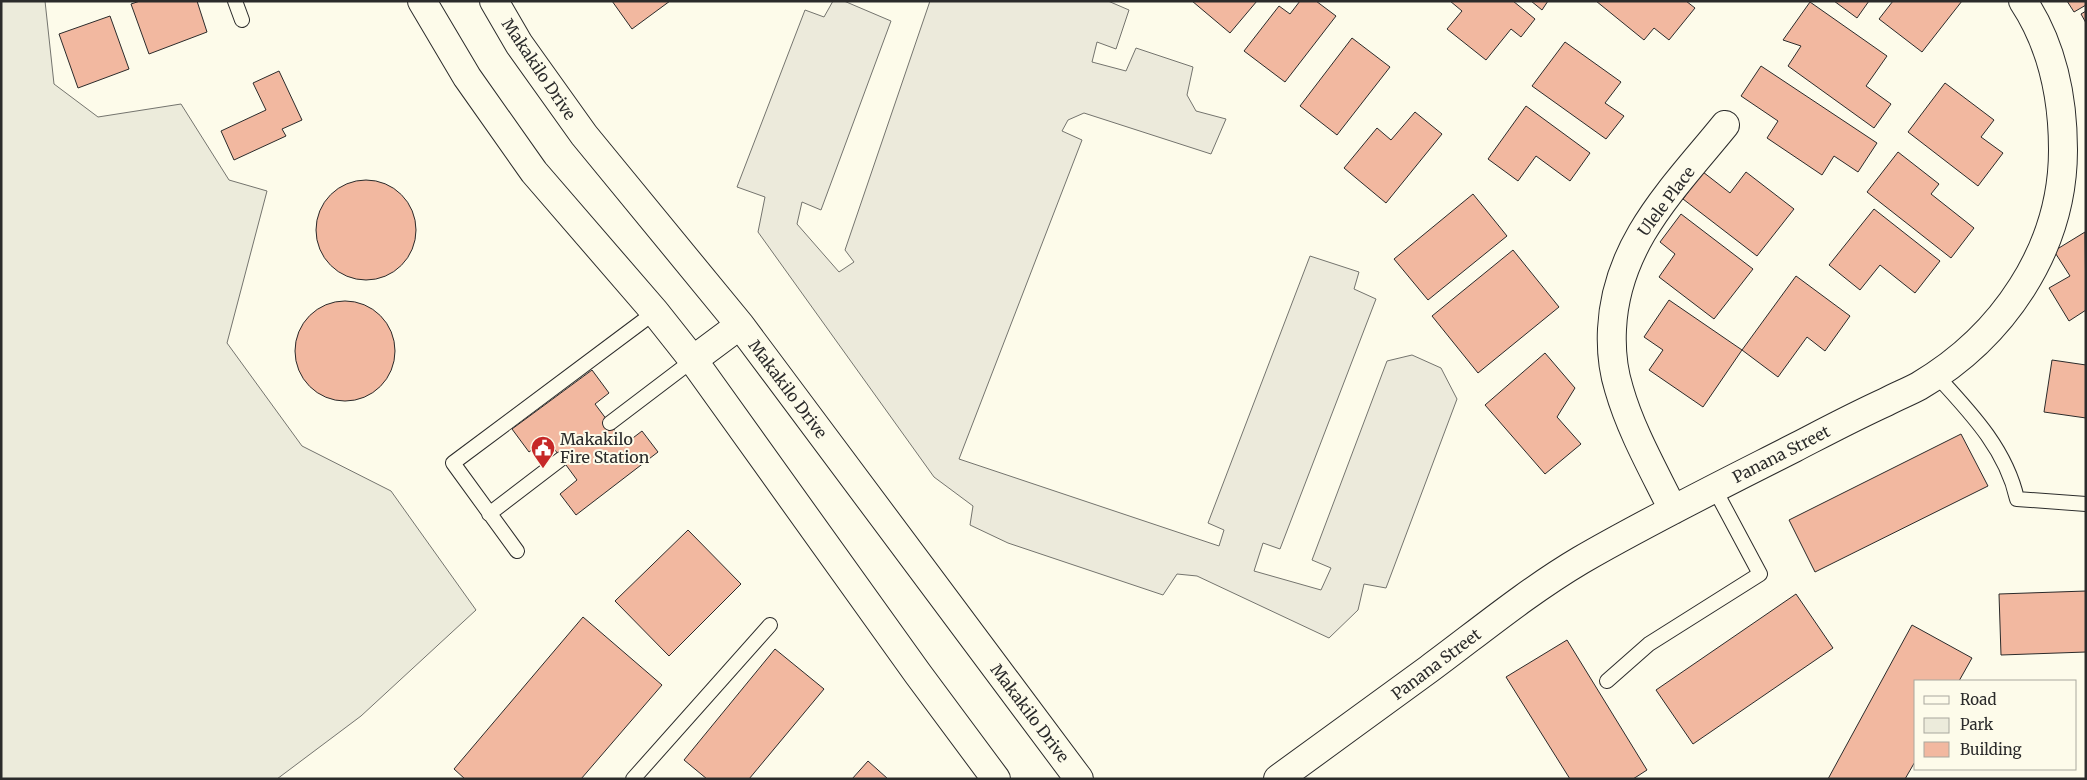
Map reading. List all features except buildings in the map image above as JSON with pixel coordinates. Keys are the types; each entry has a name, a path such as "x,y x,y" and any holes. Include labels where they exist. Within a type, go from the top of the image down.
{"main road":[{"path":"422,1 467,78 534,172 693,360 918,674 996,779"},
{"name":"Makakilo Drive","path":"494,1 519,44 584,135 740,325 1078,779"},
{"name":"Panana Street","path":"1278,779 1550,579 1714,488 1916,388 1962,356 1986,335 2025,284 2043,247 2052,225 2063,161 2060,97 2042,35 2023,1"},
{"name":"Ulele Place","path":"1673,510 1635,432 1618,388 1612,340 1613,316 1624,269 1645,226 1725,125"},
{"path":"693,360 740,325"}],"lane":[{"path":"235,1 242,20"},
{"path":"517,551 453,463 654,312"},
{"path":"610,423 693,360"},
{"path":"1936,375 1989,436 2014,484 2017,499 2086,504"},
{"path":"490,514 561,459"},
{"path":"1607,681 1648,644 1760,574 1714,488"},
{"path":"633,779 770,626"}],"green space":[{"path":"1,1 45,1 54,84 98,117 181,104 229,180 267,191 227,343 302,446 391,491 476,610 361,716 277,779 1,779"}],"shaded area":[{"path":"833,1 844,1 891,21 821,210 802,202 797,224 839,272 854,262 845,250 930,1 1108,1 1129,10 1116,49 1097,42 1092,62 1126,71 1136,48 1193,67 1187,95 1196,111 1226,119 1211,154 1084,113 1068,120 1062,131 1082,140 959,459 1219,546 1224,530 1208,523 1310,256 1359,272 1354,289 1376,299 1280,549 1263,543 1254,571 1321,590 1331,568 1312,560 1387,361 1412,355 1441,368 1457,399 1386,588 1364,584 1358,610 1329,638 1197,576 1177,574 1163,595 1008,543 970,525 973,506 934,477 758,232 765,197 737,187 805,10 824,17"}],"place":[{"name":"Makakilo Fire Station","path":"543,469"}]}
